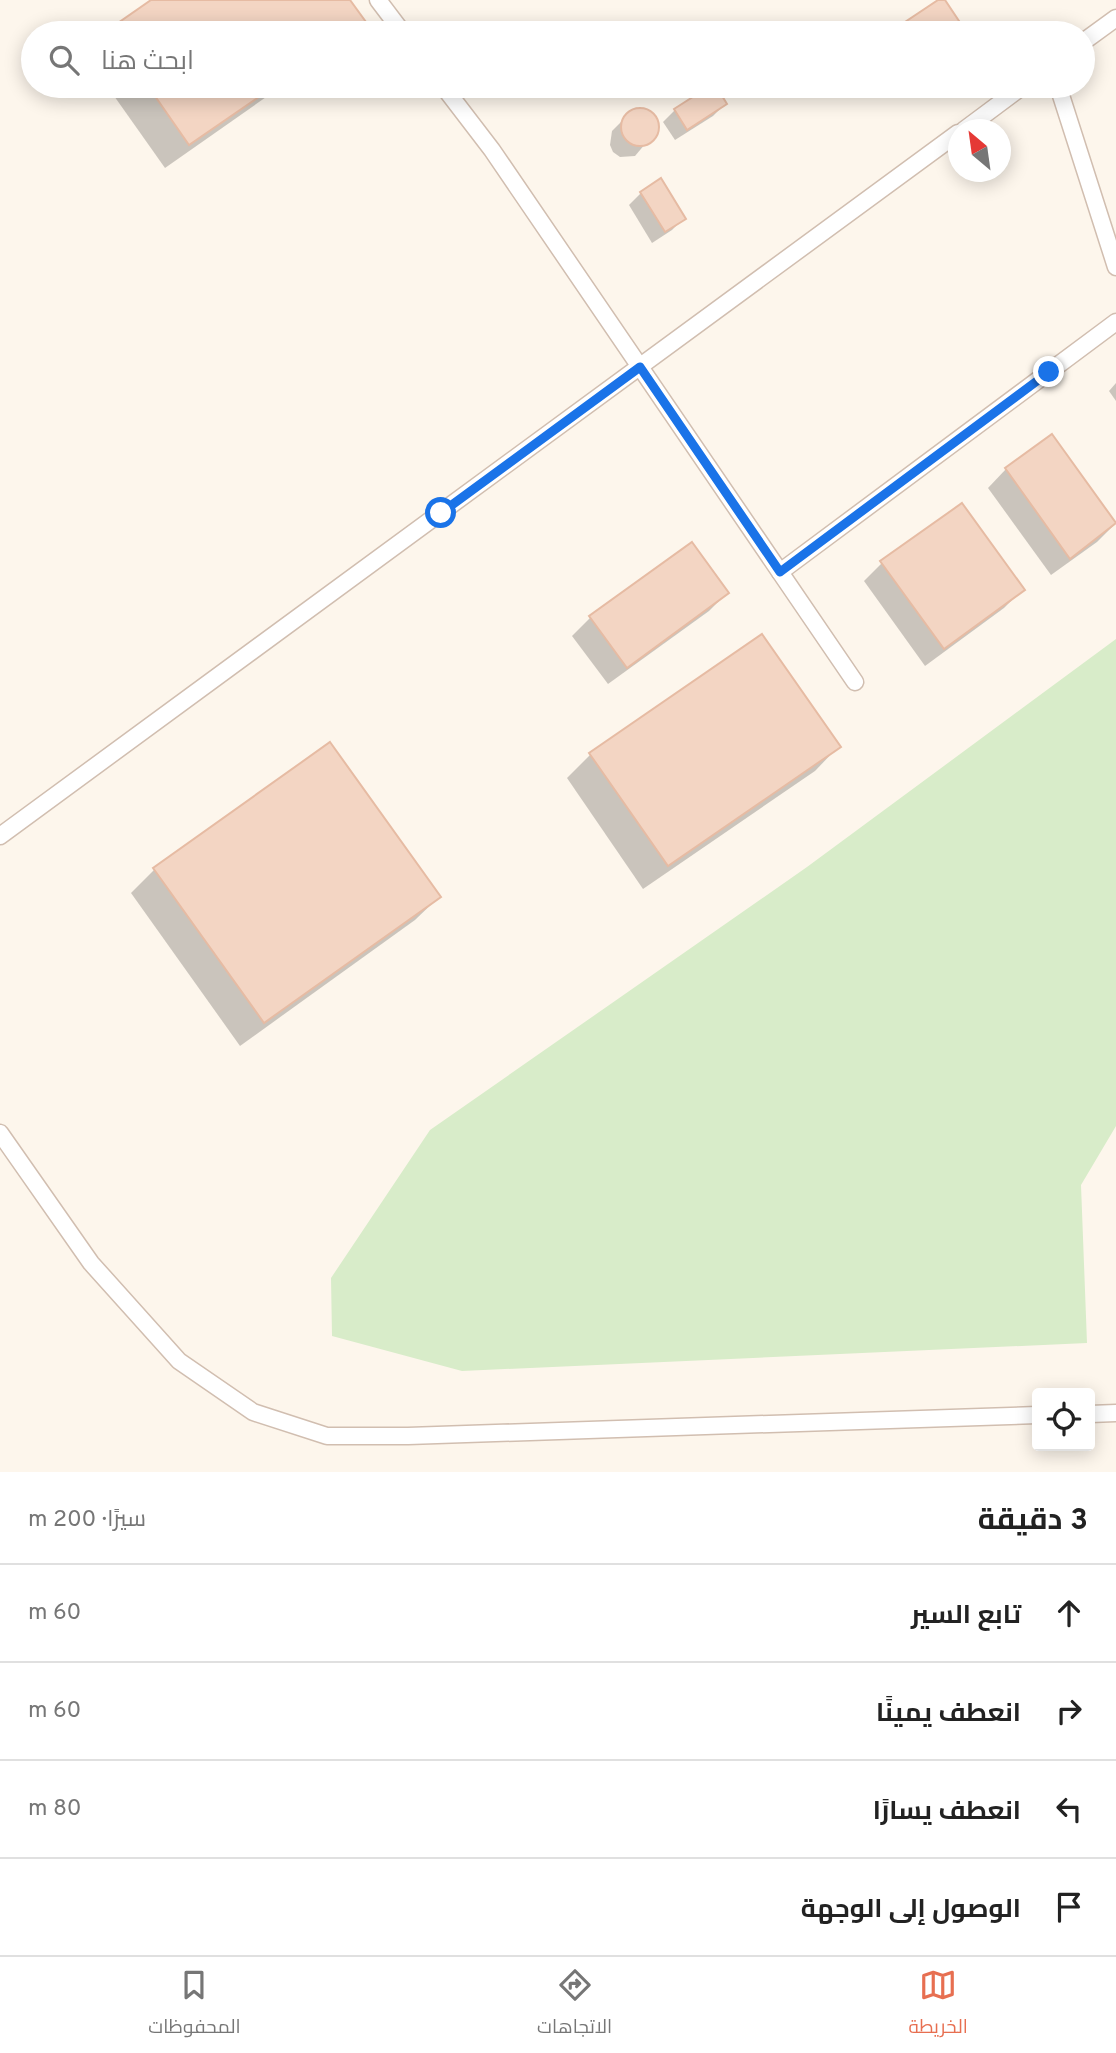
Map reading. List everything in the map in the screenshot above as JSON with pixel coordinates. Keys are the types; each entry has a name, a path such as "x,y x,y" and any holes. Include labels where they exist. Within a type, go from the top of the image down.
{"lane":[{"path":"378,0 394,21"},
{"path":"1095,33 1116,18"},
{"path":"452,98 492,150 855,682"},
{"path":"979,119 1007,98"},
{"path":"1062,98 1116,267"},
{"path":"0,836 948,140"},
{"path":"780,572 1116,322"},
{"path":"0,1133 91,1263 179,1361 253,1412 327,1436 408,1437 1032,1415"},
{"path":"1095,1414 1116,1413"}],"green space":[{"path":"1116,639 1116,1126 1081,1185 1087,1343 462,1371 332,1336 331,1278 430,1130 807,867"}],"building":[{"path":"151,0 350,0 365,21 121,21"},
{"path":"938,0 945,0 959,21 906,21"},
{"path":"156,98 258,98 189,145"},
{"path":"691,98 723,98 727,104 687,130 674,109"},
{"path":"640,108 653,114 659,127 653,140 640,146 627,140 621,127 627,114"},
{"path":"661,178 686,219 665,232 640,192"},
{"path":"1052,434 1116,523 1070,559 1005,468"},
{"path":"962,503 1025,590 944,649 880,561"},
{"path":"692,542 729,593 627,668 589,616"},
{"path":"762,634 841,747 668,866 589,753"},
{"path":"330,742 441,897 264,1023 153,868"}],"route":[{"path":"441,513 640,367 780,572 1049,372"}]}
